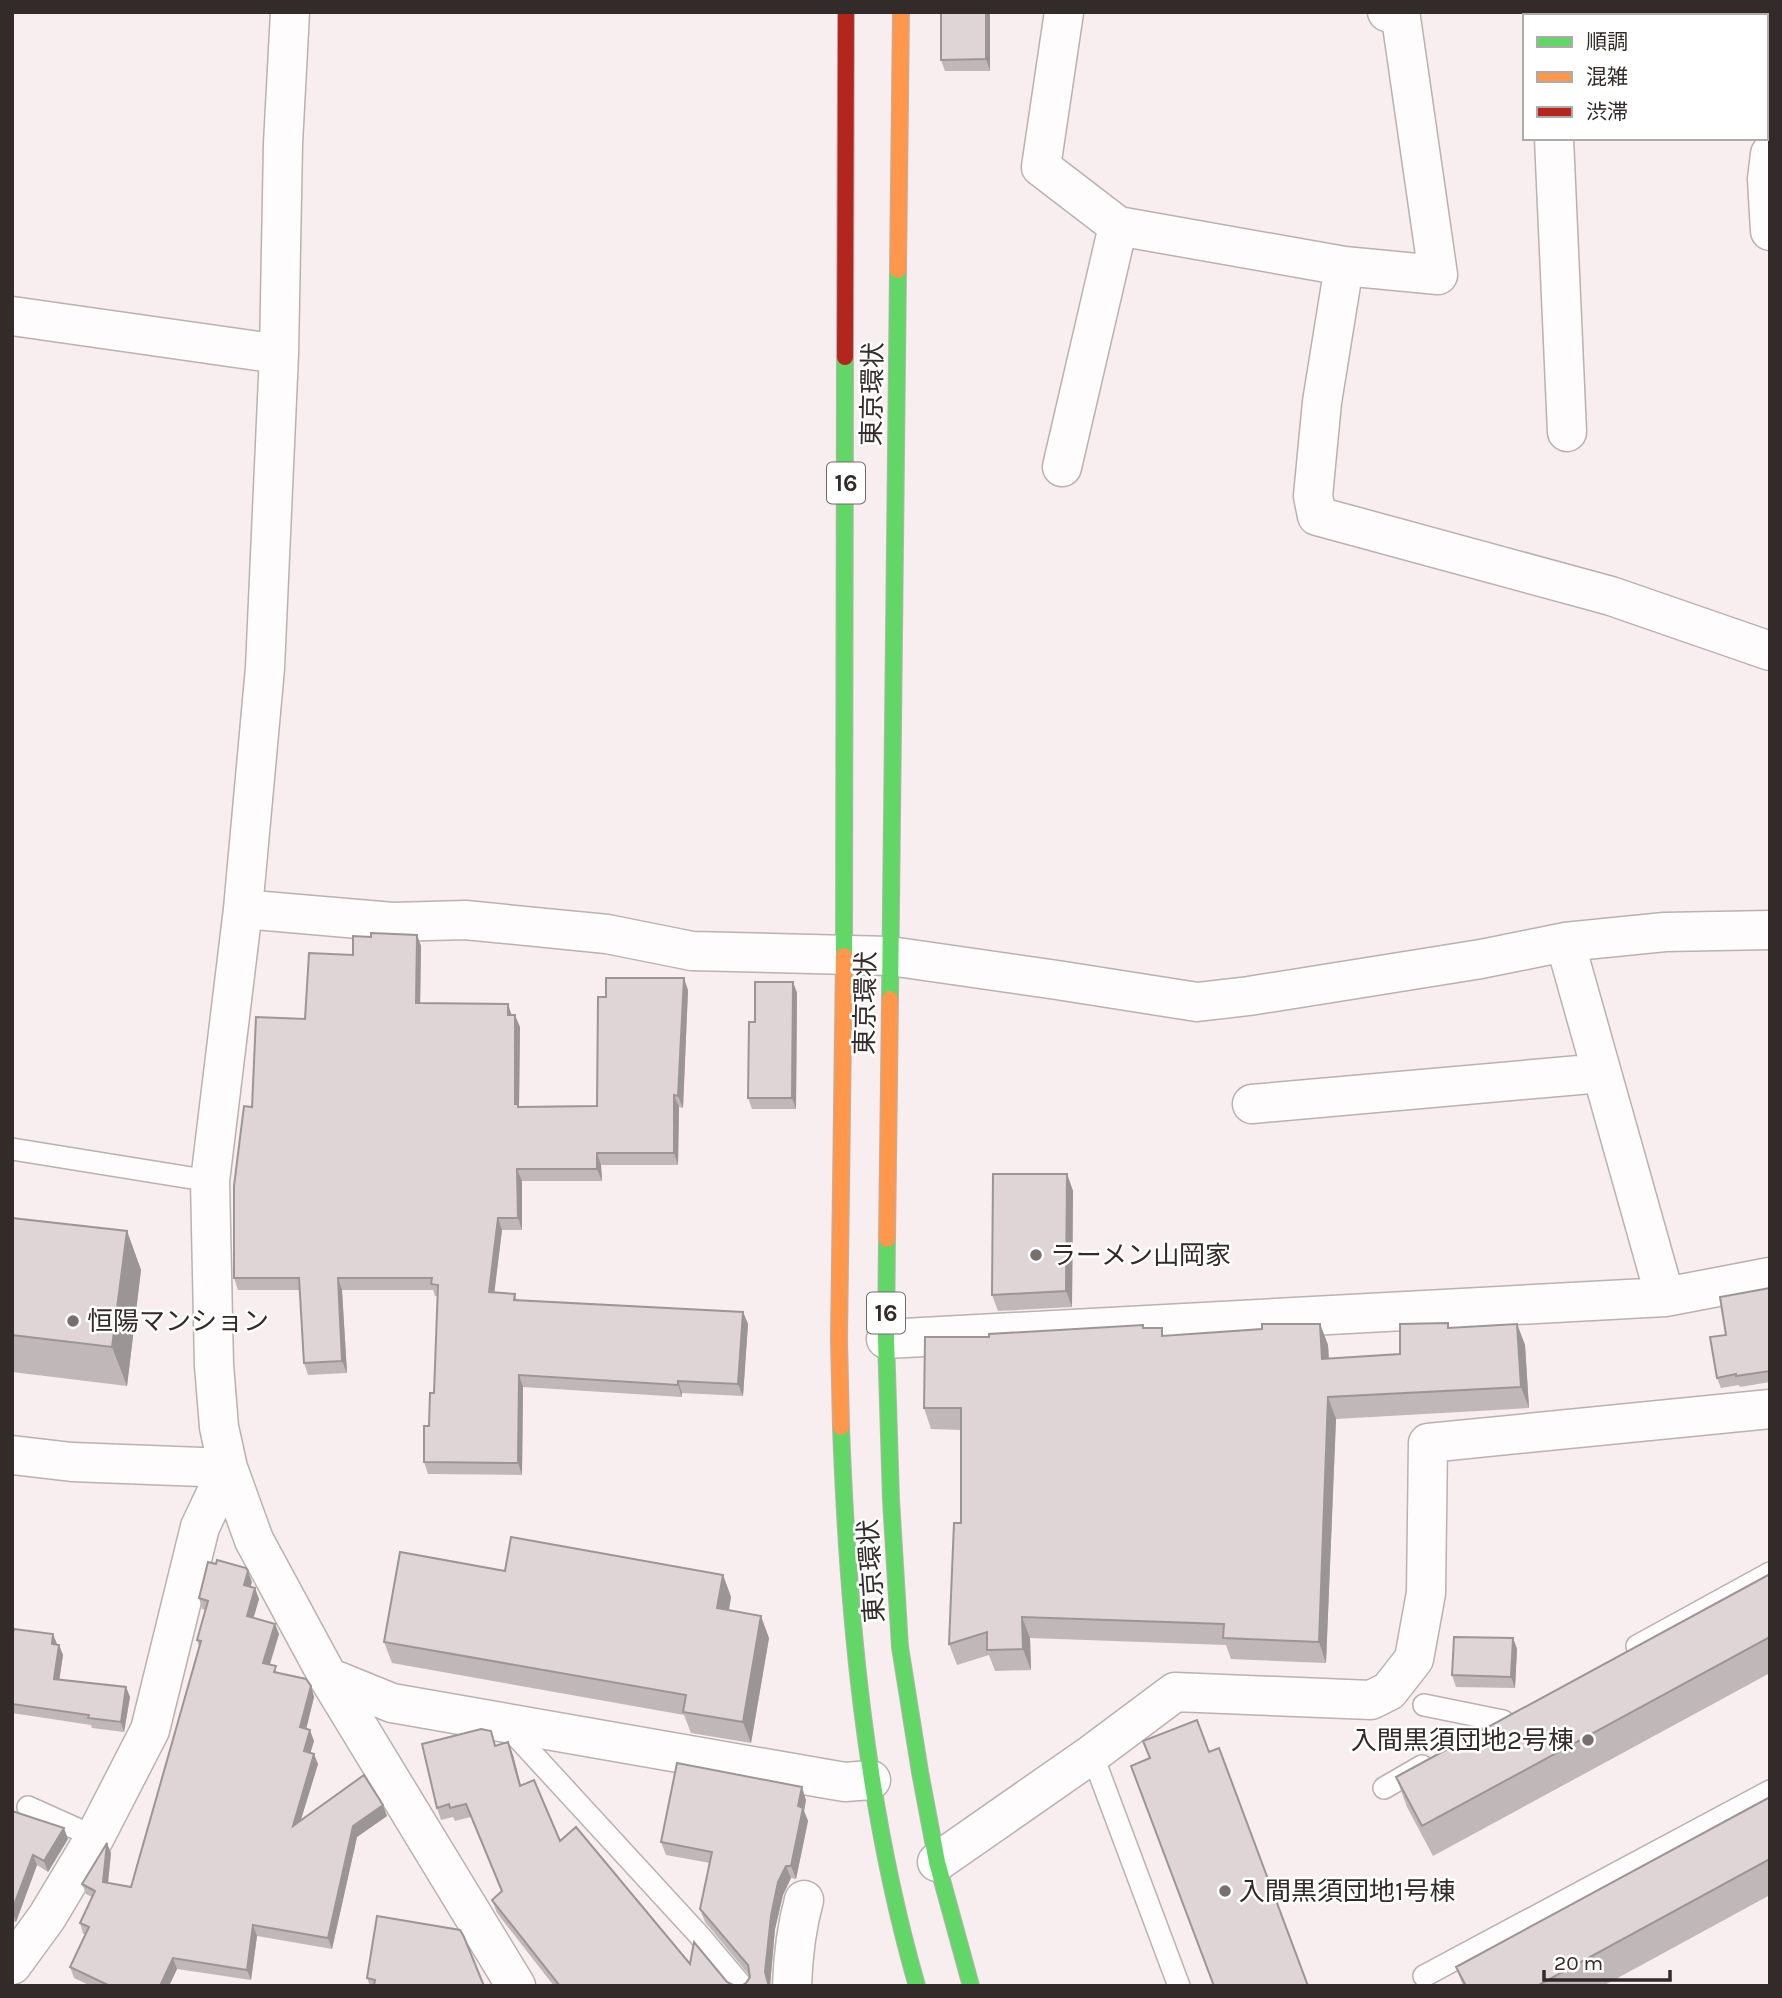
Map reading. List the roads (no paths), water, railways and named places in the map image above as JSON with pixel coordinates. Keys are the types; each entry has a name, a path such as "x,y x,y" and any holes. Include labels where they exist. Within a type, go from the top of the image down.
{"main road":[{"name":"東京環状","path":"846,12 844,954 839,1339 844,1505 855,1647 871,1780 900,1927 917,1986"},
{"name":"東京環状","path":"901,12 886,1339 891,1500 900,1647 920,1772 937,1862 971,1986"}],"street":[{"path":"290,12 265,668 243,909 210,1181 214,1365 219,1427 228,1468 254,1539 328,1677 516,1986"},
{"path":"1064,12 1041,167 1118,226 1344,266 1438,275 1401,18 1387,12"},
{"path":"1554,140 1567,432"},
{"path":"1770,154 1767,179 1770,231"},
{"path":"1062,467 1118,226"},
{"path":"1344,266 1322,402 1313,496 1317,516 1611,596 1770,651"},
{"path":"12,316 279,354"},
{"path":"243,909 393,922 465,920 607,934 692,951 890,956 1197,1002 1467,962 1565,942 1665,932 1770,930"},
{"path":"1565,942 1665,1297"},
{"path":"1252,1104 1602,1073"},
{"path":"886,1339 1665,1297 1770,1277"},
{"path":"937,1862 1092,1754 1175,1692 1371,1700 1389,1691 1415,1660 1426,1593 1428,1443 1770,1409"},
{"path":"12,1455 72,1462 228,1468"},
{"path":"12,1965 47,1917 94,1837 150,1730 201,1527 228,1468"},
{"path":"328,1677 392,1703 845,1782 871,1780"},
{"path":"792,1986 798,1921 804,1900"}],"lane":[{"path":"12,1149 210,1181"},
{"path":"1624,1654 1770,1573"},
{"path":"1424,1705 1509,1718 1479,1734"},
{"path":"503,1722 699,1935 742,1986"},
{"path":"1092,1754 1179,1986"},
{"path":"1384,1788 1443,1754"},
{"path":"1424,1976 1770,1791"},
{"path":"28,1807 94,1837"}],"place":[{"name":"ラーメン山岡家","path":"1036,1255"},
{"name":"恒陽マンション","path":"73,1321"},
{"name":"入間黒須団地2号棟","path":"1588,1740"},
{"name":"入間黒須団地1号棟","path":"1225,1891"}]}
